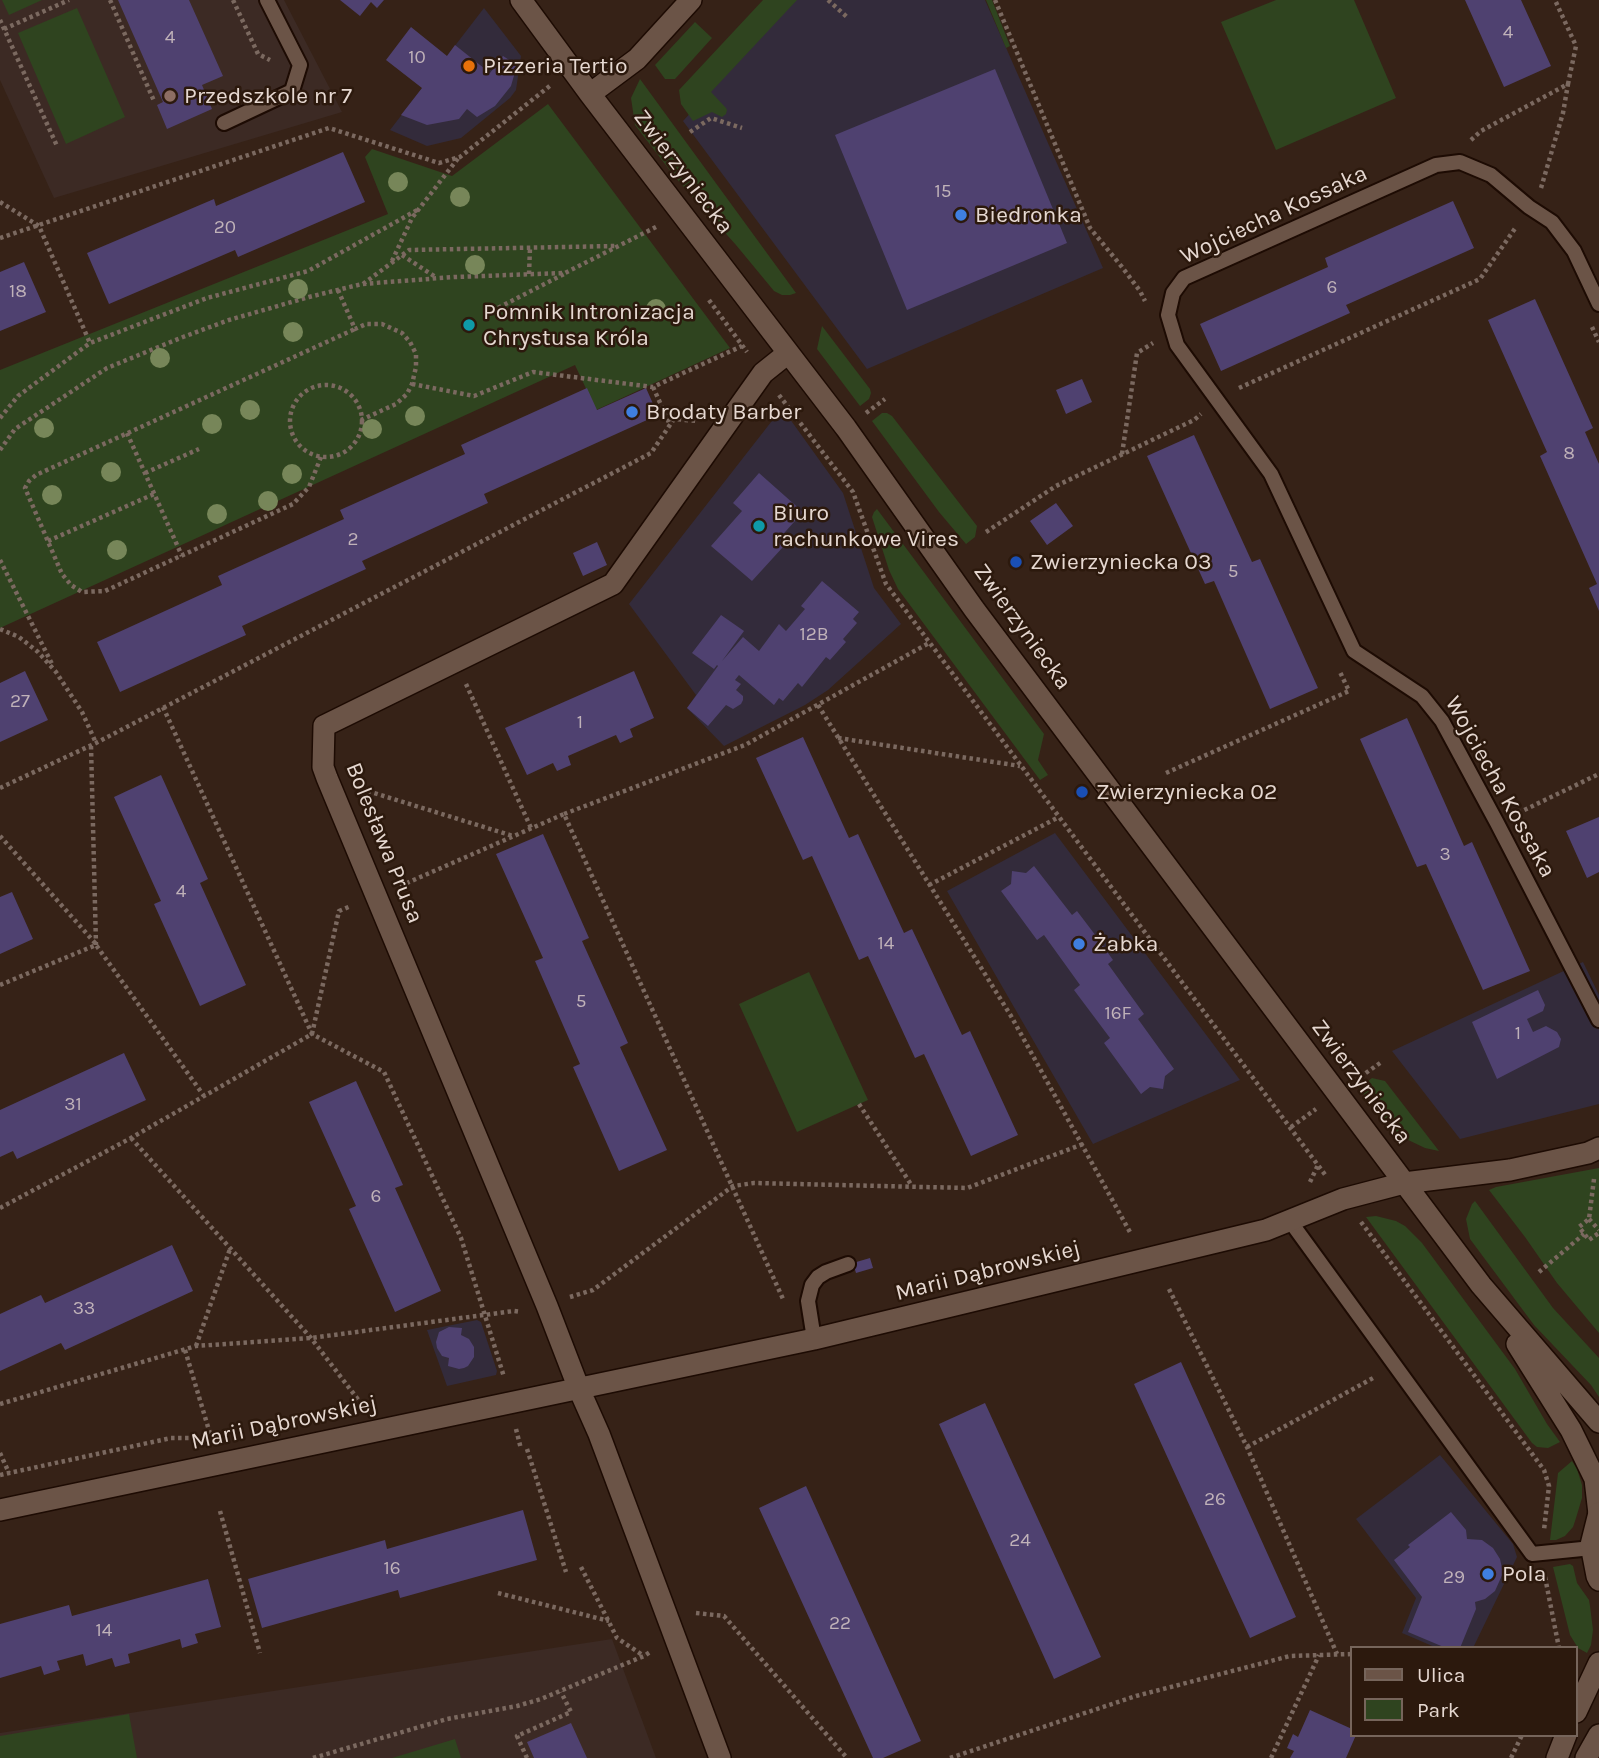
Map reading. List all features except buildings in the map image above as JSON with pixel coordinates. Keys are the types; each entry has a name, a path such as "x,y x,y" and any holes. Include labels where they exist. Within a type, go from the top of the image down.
{"street":[{"name":"Zwierzyniecka","path":"521,0 846,428 974,609 1481,1285 1599,1422"},
{"path":"590,94 637,59 691,0"},
{"name":"Bolesława Prusa","path":"579,1389 327,778 323,767 324,726 613,584 763,373 788,353"},
{"name":"Marii Dąbrowskiej","path":"0,1510 814,1339 1266,1230 1343,1199 1404,1183 1510,1170 1599,1149"},
{"name":"Zwierzyniecka","path":"1481,1285 1574,1437 1595,1479 1599,1513 1592,1548"},
{"path":"579,1389 599,1434 720,1758"},
{"path":"1592,1548 1599,1580"},
{"path":"1578,1708 1599,1663"},
{"path":"1586,1758 1599,1735"},
{"path":"1557,1758 1565,1737"}],"lane":[{"path":"224,123 292,91 300,65 267,0"},
{"path":"1445,163 1460,162 1490,175 1552,222 1574,251 1599,304"},
{"name":"Wojciecha Kossaka","path":"1445,163 1184,278 1173,293 1168,315 1177,345 1271,474 1354,651 1422,696 1442,721 1599,1020"},
{"path":"1290,1221 1532,1555 1592,1548"},
{"path":"814,1339 809,1292 818,1277 848,1264"}],"path":[{"path":"4,29 69,0"},
{"path":"110,0 154,101"},
{"path":"828,0 847,17"},
{"path":"995,0 1090,228 1140,291 1146,303"},
{"path":"1238,388 1480,279 1538,195 1563,113 1576,46 1555,0"},
{"path":"0,20 57,146"},
{"path":"392,263 412,218 460,157 552,84"},
{"path":"1445,163 1481,131 1568,84"},
{"path":"690,132 711,118 742,128"},
{"path":"0,238 329,128 439,163 460,157"},
{"path":"0,202 39,226 90,343"},
{"path":"1,415 18,396 90,343 208,298 308,271 419,209"},
{"path":"492,311 656,228"},
{"path":"362,284 409,250 621,246"},
{"path":"529,274 530,248"},
{"path":"402,255 438,278"},
{"path":"0,450 15,429 107,368 229,320 362,284 438,278 565,274"},
{"path":"338,290 355,329"},
{"path":"1589,319 1599,342"},
{"path":"321,457 309,487 293,504 105,591 82,592 71,585 62,574 25,488 36,475 127,433 366,324 382,324 402,333 410,342 416,354 416,367 407,394 396,404 361,419"},
{"path":"1122,454 1137,353 1154,342 1156,335"},
{"path":"412,384 474,396 533,372 653,387 743,346 740,356"},
{"path":"330,385 349,393 356,401 361,419 359,435 354,444 344,452 321,457 299,446 290,424 291,412 301,394 310,388 330,385"},
{"path":"653,387 670,425"},
{"path":"781,397 853,492 886,584 1324,1172"},
{"path":"865,414 885,399"},
{"path":"986,533 1056,486 1194,420 1205,411"},
{"path":"0,788 94,744 651,453 674,419 707,422"},
{"path":"127,433 182,556"},
{"path":"145,473 199,449"},
{"path":"48,541 154,494"},
{"path":"0,560 57,673 82,712 94,744 96,945"},
{"path":"0,629 19,637 38,652 57,673"},
{"path":"398,886 565,814 745,745 929,643"},
{"path":"456,661 531,828"},
{"path":"1167,773 1349,691 1337,666"},
{"path":"818,705 1011,1016 1137,1244"},
{"path":"163,707 312,1034 384,1072 461,1238 506,1386"},
{"path":"838,738 1021,766"},
{"path":"1497,823 1599,774"},
{"path":"327,778 513,836"},
{"path":"565,814 786,1307"},
{"path":"929,885 1059,817"},
{"path":"0,836 96,945 204,1096"},
{"path":"0,1208 131,1138 312,1034 339,911 357,904"},
{"path":"0,985 96,945"},
{"path":"1354,1082 1383,1061"},
{"path":"859,1104 912,1186"},
{"path":"1291,1127 1317,1108"},
{"path":"131,1138 311,1338 365,1410"},
{"path":"568,1298 593,1290 733,1186 754,1183 967,1188 1083,1144"},
{"path":"1589,1219 1599,1231 1590,1240 1579,1227 1589,1219 1599,1149"},
{"path":"1356,1216 1527,1447"},
{"path":"1539,1272 1585,1234"},
{"path":"196,1346 230,1249"},
{"path":"1169,1289 1247,1447 1337,1654"},
{"path":"0,1404 196,1346 311,1338 514,1311 524,1314"},
{"path":"184,1350 211,1438"},
{"path":"1247,1447 1379,1375"},
{"path":"513,1418 566,1572"},
{"path":"0,1453 9,1473"},
{"path":"220,1511 260,1653"},
{"path":"582,1567 617,1638 644,1657"},
{"path":"498,1593 609,1621"},
{"path":"695,1613 724,1616 847,1758"},
{"path":"313,1758 447,1719 517,1706 561,1692 644,1657 671,1626"},
{"path":"951,1758 1136,1696 1290,1656 1350,1654"},
{"path":"1271,1758 1319,1655"},
{"path":"527,1758 517,1736 571,1712 561,1692"},
{"path":"1511,1758 1521,1737"}],"shaded area":[{"name":"Przedszkole nr 7","path":"0,0 284,0 342,112 54,198 0,80"},
{"path":"796,0 985,0 1103,268 867,369 683,121"},
{"path":"484,8 521,56 516,90 510,98 461,138 427,146 390,130"},
{"path":"782,408 843,493 874,588 901,624 828,690 805,705 724,746 687,708 696,695 629,604"},
{"path":"1055,833 1240,1080 1093,1144 947,891"},
{"path":"1583,962 1599,995 1599,1104 1460,1139 1392,1051"},
{"path":"477,1320 481,1322 496,1375 447,1386 427,1330"},
{"path":"1440,1455 1513,1544 1517,1557 1474,1646 1432,1646 1402,1633 1416,1598 1356,1519"},
{"path":"612,1639 656,1758 0,1758 0,1733"}],"green space":[{"path":"2,0 42,0 9,15"},
{"path":"763,0 797,0 711,92 726,108 726,114 722,117 712,112 693,121 681,104 679,90"},
{"path":"986,0 992,0 1010,46 1006,48"},
{"path":"1276,0 1354,0 1396,98 1276,150 1221,22"},
{"path":"77,8 125,117 66,144 18,33"},
{"path":"695,22 712,38 675,79 665,79 655,65"},
{"path":"640,79 796,293 782,295 774,291 675,177 635,125 631,98"},
{"path":"548,104 730,348 596,410 575,365 0,628 0,370 388,214 365,157 372,149 452,176"},
{"path":"822,326 870,389 869,399 860,406 817,349"},
{"path":"882,413 892,416 977,526 975,537 966,544 872,421"},
{"path":"877,509 1044,734 1038,760 1048,775 1040,780 898,589 872,517"},
{"path":"809,972 868,1100 797,1132 739,1004"},
{"path":"1372,1078 1385,1081 1439,1151 1404,1138 1381,1118 1359,1088"},
{"path":"1599,1168 1599,1333 1557,1283 1489,1190"},
{"path":"1475,1201 1553,1308 1599,1358 1599,1397 1591,1385 1534,1325 1470,1239 1466,1219"},
{"path":"1376,1216 1405,1226 1422,1243 1515,1369 1560,1442 1548,1448 1537,1447 1532,1443 1366,1217"},
{"path":"1572,1461 1582,1485 1582,1498 1573,1527 1565,1536 1550,1540 1558,1473"},
{"path":"1570,1564 1573,1566 1577,1583 1589,1600 1593,1630 1587,1653 1578,1648 1570,1635 1553,1567"},
{"path":"129,1714 137,1758 0,1758 0,1736"},
{"path":"455,1739 461,1758 392,1758"}],"place":[{"name":"Pizzeria Tertio","path":"469,66"},
{"name":"Przedszkole nr 7","path":"170,96"},
{"name":"Biedronka","path":"961,215"},
{"name":"Pomnik Intronizacja Chrystusa Króla","path":"469,325"},
{"name":"Brodaty Barber","path":"632,412"},
{"name":"Biuro rachunkowe Vires","path":"759,526"},
{"name":"Zwierzyniecka 03","path":"1016,562"},
{"name":"Zwierzyniecka 02","path":"1082,792"},
{"name":"Żabka","path":"1079,944"},
{"name":"Pola","path":"1488,1574"}]}
